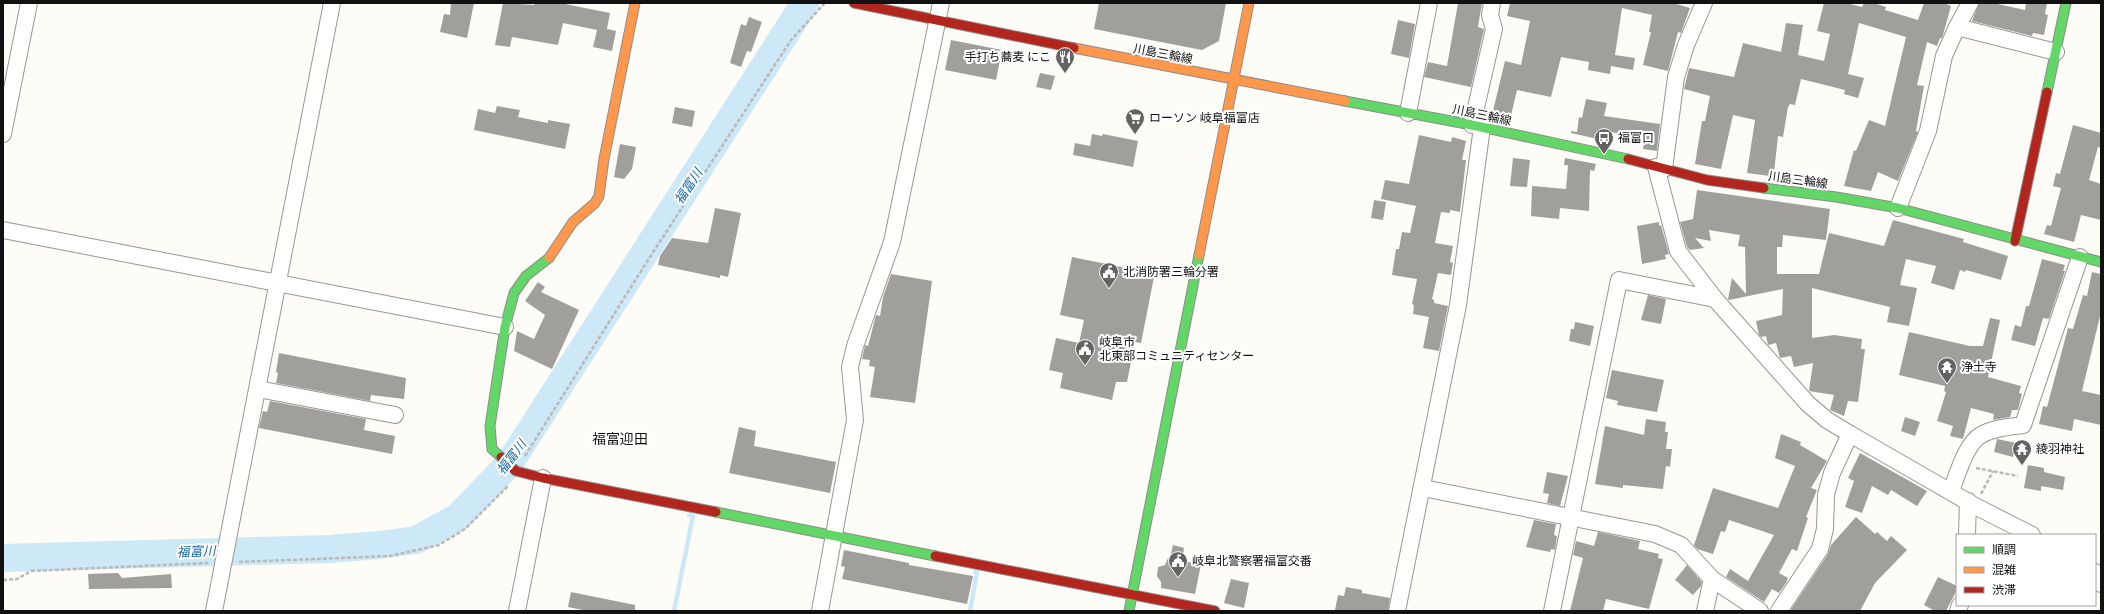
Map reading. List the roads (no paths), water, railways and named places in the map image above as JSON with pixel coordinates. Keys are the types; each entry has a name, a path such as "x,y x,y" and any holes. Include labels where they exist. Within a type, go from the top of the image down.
{"street":[{"path":"3,134 29,3"},
{"path":"214,611 332,3"},
{"path":"635,3 604,159 599,196 595,203 573,222 548,259 526,276 514,293 505,327 490,426 492,450 496,455 513,469 542,483 834,540 1215,611"},
{"name":"川島三輪線","path":"854,3 1234,80 1477,126 1707,180 1836,197 1898,208 2014,241 2101,262"},
{"path":"820,611 855,420 850,367 855,346 892,242 941,3"},
{"path":"1129,611 1249,3"},
{"path":"1408,113 1429,3"},
{"path":"1397,611 1423,488 1458,305 1477,126 1494,29 1490,15 1492,3"},
{"path":"1704,3 1686,45 1676,77 1660,168 1678,251 1716,299 1808,404 1827,420 1971,503 2030,534"},
{"path":"1898,208 1928,131 1944,56 1970,3"},
{"path":"2014,241 2066,3"},
{"path":"1957,28 2056,52"},
{"path":"3,230 505,327"},
{"path":"1951,491 1968,449 1980,435 1997,429 2023,425 2080,257"},
{"path":"1552,611 1619,280 1716,299"},
{"path":"258,389 395,415"},
{"path":"1779,611 1820,549 1825,529 1826,495 1832,473 1850,434"},
{"path":"517,611 542,483"},
{"path":"1423,488 1655,534 1681,545 1712,579 1760,611"},
{"path":"1966,534 1971,503"},
{"path":"1705,611 1712,579"}],"waterway":[{"name":"福富川","path":"3,558 331,549 379,545 416,540 458,517 509,464 805,3"},
{"name":"福富川","path":"499,475 504,479"},
{"path":"674,611 693,516 689,515"},
{"path":"970,611 977,572 975,572"}],"place":[{"name":"手打ち蕎麦 にこ","path":"1065,74"},
{"name":"ローソン 岐阜福富店","path":"1135,135"},
{"name":"福富口","path":"1604,155"},
{"name":"北消防署三輪分署","path":"1109,289"},
{"name":"岐阜市 北東部コミュニティセンター","path":"1085,366"},
{"name":"浄土寺","path":"1947,384"},
{"name":"綾羽神社","path":"2022,466"},
{"name":"岐阜北警察署福富交番","path":"1178,578"}],"district":[{"name":"福富迎田","path":"620,439"}]}
